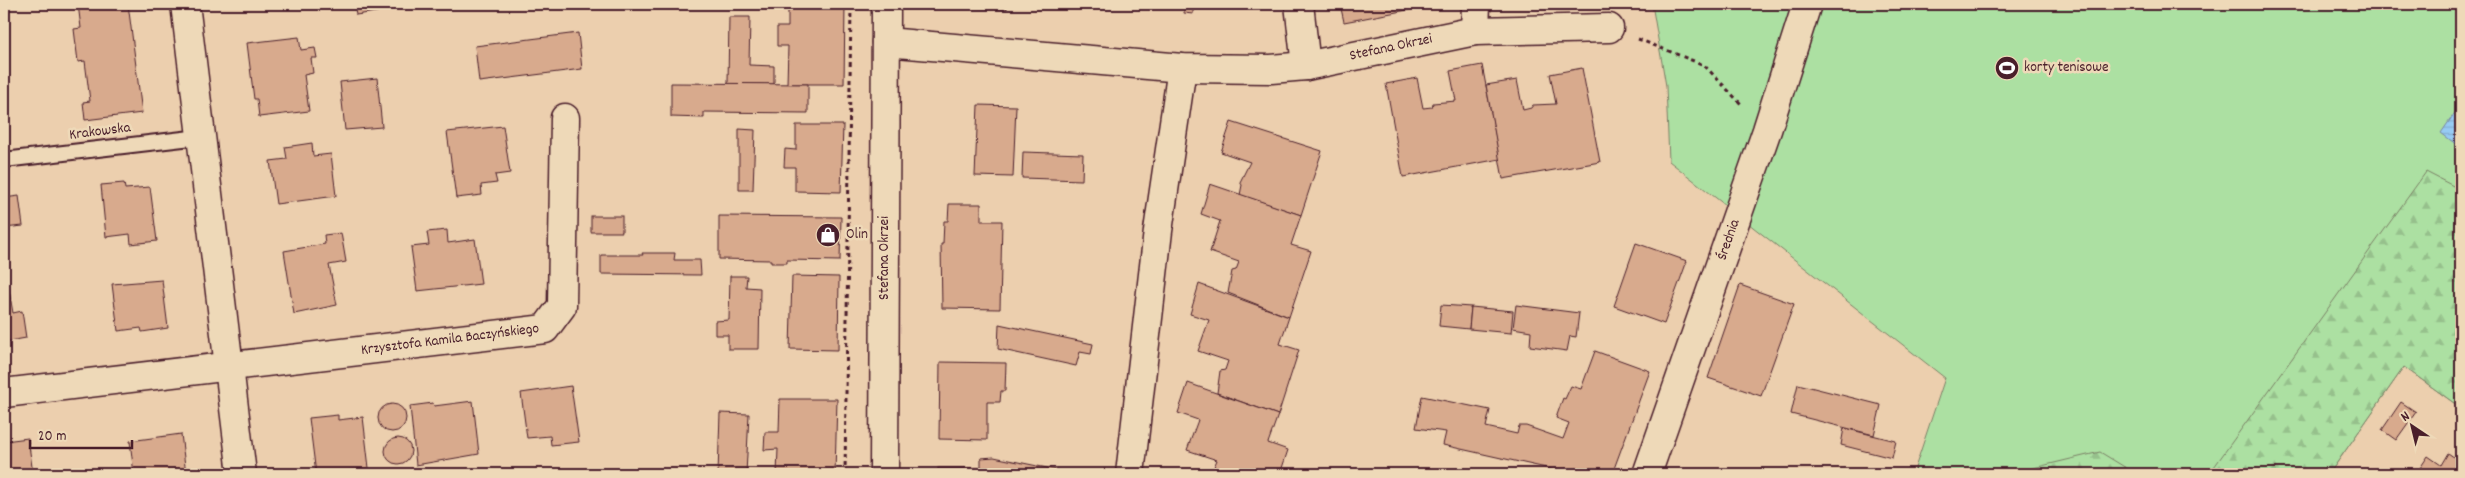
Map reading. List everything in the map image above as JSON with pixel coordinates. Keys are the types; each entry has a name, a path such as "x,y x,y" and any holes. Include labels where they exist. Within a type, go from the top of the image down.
{"street":[{"path":"185,4 242,474"},
{"name":"Stefana Okrzei","path":"884,474 886,4"},
{"path":"1298,4 1306,66"},
{"path":"1475,31 1476,4"},
{"name":"Średnia","path":"1647,474 1767,130 1807,4"},
{"name":"Stefana Okrzei","path":"886,42 1182,68 1271,70 1306,66 1475,31 1609,28"},
{"path":"1130,474 1158,231 1182,68"},
{"name":"Krzysztofa Kamila Baczyńskiego","path":"4,393 545,329 562,306 565,118"}],"lane":[{"name":"Krakowska","path":"4,160 200,137"}],"path":[{"path":"845,474 851,4"},
{"path":"1609,28 1704,65 1767,130"}],"green space":[{"path":"1652,4 2461,4 2461,408 2404,367 2329,474 1913,474 1945,378 1669,161 1666,86"},
{"path":"2426,172 2461,190 2461,408 2404,367 2329,474 2209,474"},
{"path":"2100,452 2136,474 2022,474 2025,470"}],"water":[{"path":"2461,104 2461,148 2441,133"}],"building":[{"path":"78,4 128,4 142,113 85,120 83,102 90,101 85,61 78,62 74,29 81,28"},
{"path":"354,4 400,4 401,8 356,15"},
{"path":"788,4 845,4 844,84 787,84 788,46 777,46 777,27 788,27"},
{"path":"953,4 1007,4 1007,9 953,8"},
{"path":"1072,4 1100,4 1100,8 1072,8"},
{"path":"1184,4 1193,4 1193,14 1184,13"},
{"path":"1340,4 1439,4 1344,22"},
{"path":"729,17 750,17 749,65 774,66 774,84 728,84"},
{"path":"578,33 582,69 479,82 475,46"},
{"path":"299,37 301,50 315,48 317,58 311,58 313,73 304,75 309,111 259,117 257,99 254,99 247,43"},
{"path":"1482,65 1500,159 1403,177 1386,84 1417,78 1423,108 1432,107 1433,103 1456,101 1450,71"},
{"path":"1582,68 1600,162 1503,179 1486,85 1517,80 1523,110 1531,108 1533,105 1556,104 1550,74"},
{"path":"377,78 382,127 345,130 340,82"},
{"path":"671,83 808,84 808,113 704,112 704,118 671,117"},
{"path":"978,105 1016,106 1013,177 975,176"},
{"path":"1231,122 1322,151 1301,215 1240,195 1242,185 1240,182 1250,162 1221,152"},
{"path":"796,125 843,125 841,192 795,191 795,167 784,167 785,149 796,150"},
{"path":"503,126 510,173 495,175 497,183 481,185 482,195 456,198 447,132"},
{"path":"739,129 755,130 753,190 739,190"},
{"path":"312,143 313,156 331,154 336,196 276,204 270,161 287,159 285,147"},
{"path":"1023,152 1083,154 1082,180 1022,178"},
{"path":"124,183 125,189 150,187 157,241 131,244 130,234 106,237 101,185"},
{"path":"1210,184 1301,215 1291,245 1311,251 1289,317 1228,293 1232,271 1236,270 1239,262 1210,252 1220,221 1201,214"},
{"path":"19,196 23,226 4,228 4,198"},
{"path":"949,204 981,204 981,221 1002,221 1000,309 942,308 941,244 943,244 944,221 948,221"},
{"path":"591,216 622,216 622,232 591,232"},
{"path":"719,216 841,217 840,261 787,260 787,263 771,263 771,260 719,259"},
{"path":"447,230 448,243 475,239 481,284 417,291 411,247 429,245 427,232"},
{"path":"341,233 346,262 329,265 337,305 294,314 284,251 325,244 324,235"},
{"path":"1636,243 1687,261 1664,324 1614,306"},
{"path":"642,253 675,253 674,260 700,260 701,275 601,274 601,255 643,255"},
{"path":"4,273 6,273 13,313 22,311 26,338 4,342"},
{"path":"730,276 747,276 746,287 760,288 759,349 728,349 728,335 715,335 715,321 729,320"},
{"path":"792,276 839,277 838,350 790,349"},
{"path":"162,280 168,328 142,332 141,328 118,331 112,284"},
{"path":"1199,284 1289,317 1280,344 1299,350 1278,415 1217,393 1220,371 1225,370 1228,361 1198,351 1209,320 1190,314"},
{"path":"1740,285 1794,304 1761,396 1708,378"},
{"path":"1441,305 1471,307 1469,329 1439,326"},
{"path":"1516,305 1579,313 1576,337 1570,336 1567,351 1530,346 1531,331 1513,328"},
{"path":"1471,307 1513,311 1511,333 1469,329"},
{"path":"999,324 1093,344 1091,354 1080,352 1076,366 998,349"},
{"path":"1595,351 1650,371 1612,474 1573,474 1443,445 1446,432 1416,428 1422,396 1490,410 1486,427 1517,434 1519,426 1526,426 1563,439 1569,423 1556,418 1563,398 1565,399 1571,386 1581,389"},
{"path":"940,362 1006,363 1005,391 1001,391 1000,402 987,402 987,440 939,439"},
{"path":"1188,383 1278,415 1268,443 1288,450 1280,474 1208,474 1210,469 1213,469 1217,460 1187,450 1198,420 1178,413"},
{"path":"1798,384 1881,405 1874,435 1791,414"},
{"path":"571,386 579,442 551,445 550,436 527,438 521,393"},
{"path":"780,399 837,399 835,474 777,474 778,449 764,450 765,432 779,432"},
{"path":"473,401 479,454 416,465 410,406 433,403 434,406"},
{"path":"2401,402 2416,412 2396,440 2382,430"},
{"path":"392,404 402,408 406,418 402,428 392,432 382,428 378,418 382,408"},
{"path":"720,413 749,414 746,474 718,474"},
{"path":"338,415 338,420 363,417 369,468 316,474 309,418"},
{"path":"1844,428 1896,441 1892,458 1841,445"},
{"path":"181,434 186,474 134,474 130,441"},
{"path":"28,438 33,474 4,474 5,441"},
{"path":"398,438 407,442 411,451 407,460 398,464 389,460 385,451 389,442"},
{"path":"2448,453 2461,462 2461,474 2416,474 2428,456 2441,465"},
{"path":"994,457 1076,474 981,474 981,458"},
{"path":"938,468 981,468 981,474 938,474"},
{"path":"50,471 51,474 33,474"}],"place":[{"name":"korty tenisowe","path":"2007,68"},
{"name":"Olin","path":"828,235"}]}
